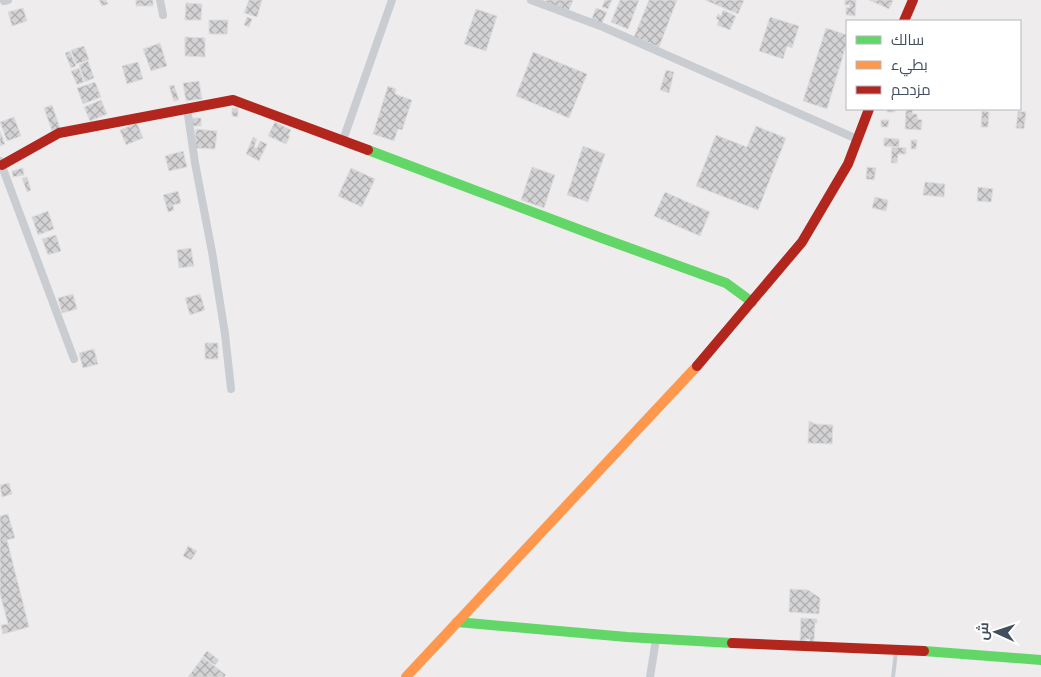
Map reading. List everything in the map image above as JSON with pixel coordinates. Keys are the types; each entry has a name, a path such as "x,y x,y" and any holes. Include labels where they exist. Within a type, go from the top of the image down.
{"street":[{"path":"160,0 163,15"},
{"path":"342,140 392,0"},
{"path":"531,0 603,27 857,139"},
{"path":"904,20 913,0"},
{"path":"74,359 1,163 59,133 233,100 726,283 752,302"},
{"path":"187,108 225,334 231,389"},
{"path":"406,677 703,360 802,242 848,164 869,110"},
{"path":"457,622 656,639 896,650 1041,660"},
{"path":"650,677 656,639"}],"lane":[{"path":"893,677 896,650"}],"building":[{"path":"99,0 106,0 108,4 102,6"},
{"path":"136,0 153,0 153,6 136,6"},
{"path":"249,0 262,0 257,17 244,13"},
{"path":"546,0 573,0 568,12 544,3"},
{"path":"605,0 612,0 608,9 602,7"},
{"path":"620,0 639,0 628,29 611,22"},
{"path":"649,0 677,0 659,47 634,37"},
{"path":"705,0 744,0 738,14"},
{"path":"845,0 856,0 855,16 846,15 846,7 849,8 850,5 845,5"},
{"path":"869,0 893,0 889,9"},
{"path":"186,3 202,4 201,20 185,20"},
{"path":"23,8 27,21 12,26 8,12"},
{"path":"596,8 607,12 601,25 591,21"},
{"path":"476,9 497,16 486,51 464,44"},
{"path":"723,10 736,16 730,30 717,25 719,20 716,19 718,14 721,16"},
{"path":"247,17 252,19 249,27 244,25"},
{"path":"770,17 799,26 792,48 787,46 783,59 759,51"},
{"path":"209,20 228,20 227,34 209,34"},
{"path":"826,28 846,35 846,45 827,109 803,101"},
{"path":"185,37 205,38 205,57 185,56"},
{"path":"160,43 167,66 151,71 143,49"},
{"path":"84,46 89,60 76,64 71,50"},
{"path":"70,51 76,66 71,68 65,53"},
{"path":"533,52 587,74 569,118 516,96"},
{"path":"88,61 94,78 85,82 79,65"},
{"path":"138,62 143,79 127,84 122,66"},
{"path":"79,68 84,82 77,85 71,71"},
{"path":"666,70 674,72 669,93 660,90"},
{"path":"199,81 202,99 186,101 183,83"},
{"path":"95,82 101,97 83,104 77,88"},
{"path":"174,85 179,100 174,101 169,86"},
{"path":"388,86 396,89 395,94 412,100 402,130 398,129 394,141 373,134"},
{"path":"101,100 107,114 90,121 84,107"},
{"path":"52,105 60,128 52,131 44,108"},
{"path":"232,108 238,108 238,117 232,116"},
{"path":"887,110 895,110 895,112 887,112"},
{"path":"906,110 913,110 912,114 917,114 917,119 922,120 921,130 905,129"},
{"path":"982,111 989,112 988,127 981,127"},
{"path":"1018,111 1026,112 1024,129 1016,128"},
{"path":"14,117 21,136 7,141 0,122"},
{"path":"191,118 201,118 201,126 190,126"},
{"path":"881,120 889,120 888,127 881,127"},
{"path":"275,122 291,130 286,144 268,136"},
{"path":"137,123 143,138 126,145 120,130"},
{"path":"756,126 786,138 758,210 696,186 716,135 747,147"},
{"path":"196,129 217,131 215,149 195,148"},
{"path":"0,131 5,144 0,146"},
{"path":"253,137 257,139 254,147 257,148 260,141 267,144 259,161 246,154"},
{"path":"884,138 899,139 899,147 884,146"},
{"path":"911,140 917,140 916,149 911,149"},
{"path":"583,146 605,154 588,202 567,195"},
{"path":"892,147 906,148 906,154 898,154 897,163 891,163"},
{"path":"183,151 187,167 169,171 165,156"},
{"path":"532,167 555,175 544,208 521,200"},
{"path":"867,167 876,168 874,180 866,179"},
{"path":"23,168 24,175 13,177 12,171"},
{"path":"351,168 375,179 362,207 338,196"},
{"path":"27,177 31,190 27,192 22,178"},
{"path":"925,182 945,184 944,197 923,195"},
{"path":"978,187 993,189 991,202 977,201"},
{"path":"178,191 181,203 173,205 174,210 168,212 163,195"},
{"path":"665,192 710,212 700,236 654,216"},
{"path":"875,197 888,200 886,211 872,208"},
{"path":"48,211 54,229 38,235 32,217"},
{"path":"56,235 61,251 48,255 42,239"},
{"path":"191,248 194,266 179,268 177,250"},
{"path":"73,294 77,309 62,313 58,298"},
{"path":"200,294 205,310 190,315 185,298"},
{"path":"205,343 218,343 218,359 205,359"},
{"path":"94,349 98,364 83,368 79,353"},
{"path":"809,421 815,424 833,425 832,444 808,443"},
{"path":"9,483 12,494 2,497 0,485"},
{"path":"8,514 15,538 7,540 29,627 3,634 1,625 8,624 0,594 0,516"},
{"path":"188,546 197,551 191,560 183,556"},
{"path":"790,589 808,590 820,598 819,614 789,612"},
{"path":"801,618 817,619 814,642 810,642 810,639 800,641"},
{"path":"207,651 219,660 215,665 203,656"},
{"path":"203,657 226,675 224,677 188,677"}],"traffic: fast":[{"path":"368,150 726,283 752,302"},
{"path":"457,622 627,637 732,643"},
{"path":"924,651 1041,660"}],"traffic: slow":[{"path":"406,677 697,366"}],"traffic: jam":[{"path":"904,20 913,0"},
{"path":"2,165 59,133 233,100 368,150"},
{"path":"697,366 802,242 848,164 869,110"},
{"path":"732,643 924,651"}]}
